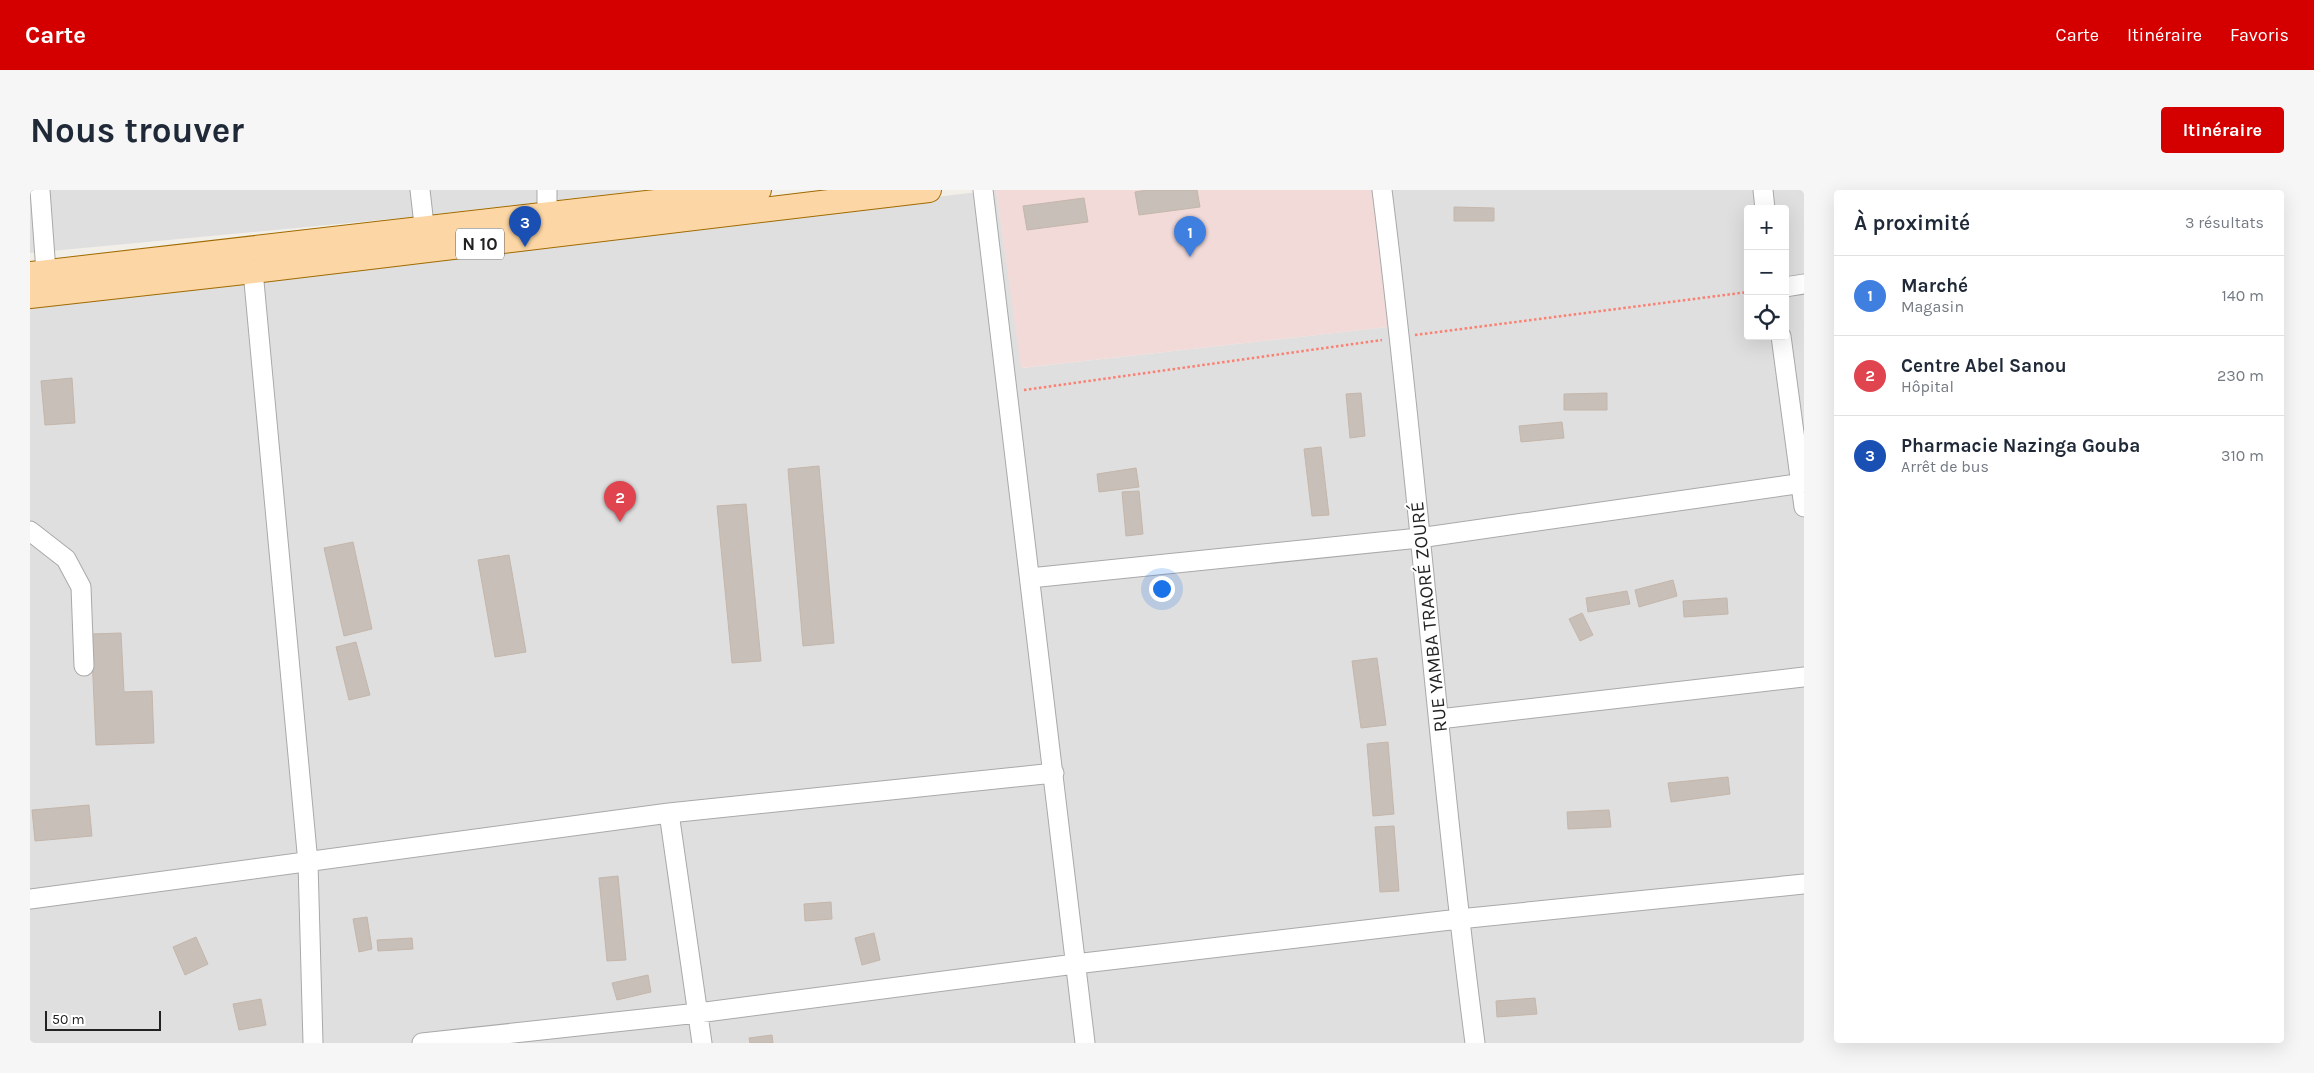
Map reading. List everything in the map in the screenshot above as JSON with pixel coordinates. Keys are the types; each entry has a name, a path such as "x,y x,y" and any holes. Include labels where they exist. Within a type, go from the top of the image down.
{"main road":[{"name":"N 10","path":"547,225 759,190"},
{"name":"N 10","path":"39,284 807,197 929,190"},
{"name":"N 10","path":"39,284 253,271 425,240"}],"street":[{"path":"39,284 40,190"},
{"path":"420,190 425,240"},
{"path":"547,190 547,225"},
{"path":"983,190 1085,1043"},
{"name":"RUE YAMBA TRAORÉ ZOURÉ","path":"1382,190 1401,337 1419,538 1459,920 1475,1043"},
{"path":"1763,190 1765,205"},
{"path":"253,271 308,863 313,1043"},
{"path":"1789,286 1804,284"},
{"path":"1782,340 1803,483 1804,507"},
{"path":"1030,578 1419,538 1803,483"},
{"path":"30,531 66,559 81,587 84,666"},
{"path":"1439,719 1804,677"},
{"path":"30,899 669,813 1054,773"},
{"path":"669,813 702,1043"},
{"path":"422,1043 698,1013 1075,964 1459,920 1804,884"}],"path":[{"path":"1007,392 1401,337 1744,293"}],"shaded area":[{"path":"30,190 644,190 412,217 30,253"},
{"path":"996,190 1022,368 1388,327 1372,190 1804,190 1804,1043 30,1043 30,301"},
{"path":"996,190 1372,190 1388,327 1021,368"}],"building":[{"path":"1147,190 1197,190 1200,207 1139,215 1135,192"},
{"path":"1084,198 1088,222 1027,230 1023,206"},
{"path":"1454,207 1494,208 1494,221 1454,221"},
{"path":"72,378 75,423 45,425 41,381"},
{"path":"1361,393 1365,436 1350,438 1346,394"},
{"path":"1607,393 1607,410 1564,410 1564,394"},
{"path":"1562,422 1564,438 1521,442 1519,426"},
{"path":"1321,447 1329,515 1312,516 1304,449"},
{"path":"819,466 834,643 803,646 788,469"},
{"path":"1136,468 1139,487 1099,492 1097,474"},
{"path":"1139,491 1143,534 1126,536 1122,492"},
{"path":"746,504 761,661 732,663 717,506"},
{"path":"353,542 372,629 344,636 324,548"},
{"path":"509,555 526,652 495,657 478,560"},
{"path":"1673,580 1677,596 1639,607 1635,590"},
{"path":"1627,591 1630,604 1588,612 1586,598"},
{"path":"1727,598 1728,614 1684,617 1683,601"},
{"path":"1582,613 1593,635 1580,641 1569,619"},
{"path":"121,633 124,692 152,691 154,743 96,745 91,634"},
{"path":"356,642 370,695 349,700 336,647"},
{"path":"1377,658 1386,725 1361,728 1352,661"},
{"path":"1388,742 1394,814 1373,816 1367,744"},
{"path":"1728,777 1730,794 1671,802 1668,783"},
{"path":"89,805 92,836 35,841 32,810"},
{"path":"1609,810 1611,827 1568,829 1567,812"},
{"path":"1394,826 1399,891 1380,892 1375,827"},
{"path":"618,876 626,960 607,961 599,878"},
{"path":"831,902 832,919 805,921 804,904"},
{"path":"367,917 372,949 359,952 353,919"},
{"path":"874,933 880,960 862,965 855,938"},
{"path":"196,937 208,964 185,975 173,947"},
{"path":"412,938 413,949 378,951 377,940"},
{"path":"648,975 651,992 617,1000 612,983"},
{"path":"1535,998 1537,1014 1497,1017 1496,1001"},
{"path":"261,999 266,1025 239,1030 233,1004"},
{"path":"772,1035 773,1043 750,1043 749,1038"}],"place":[{"name":"Pharmacie Nazinga Gouba","path":"525,247"},
{"name":"Marché","path":"1190,257"},
{"name":"Centre Abel Sanou","path":"620,522"}]}
